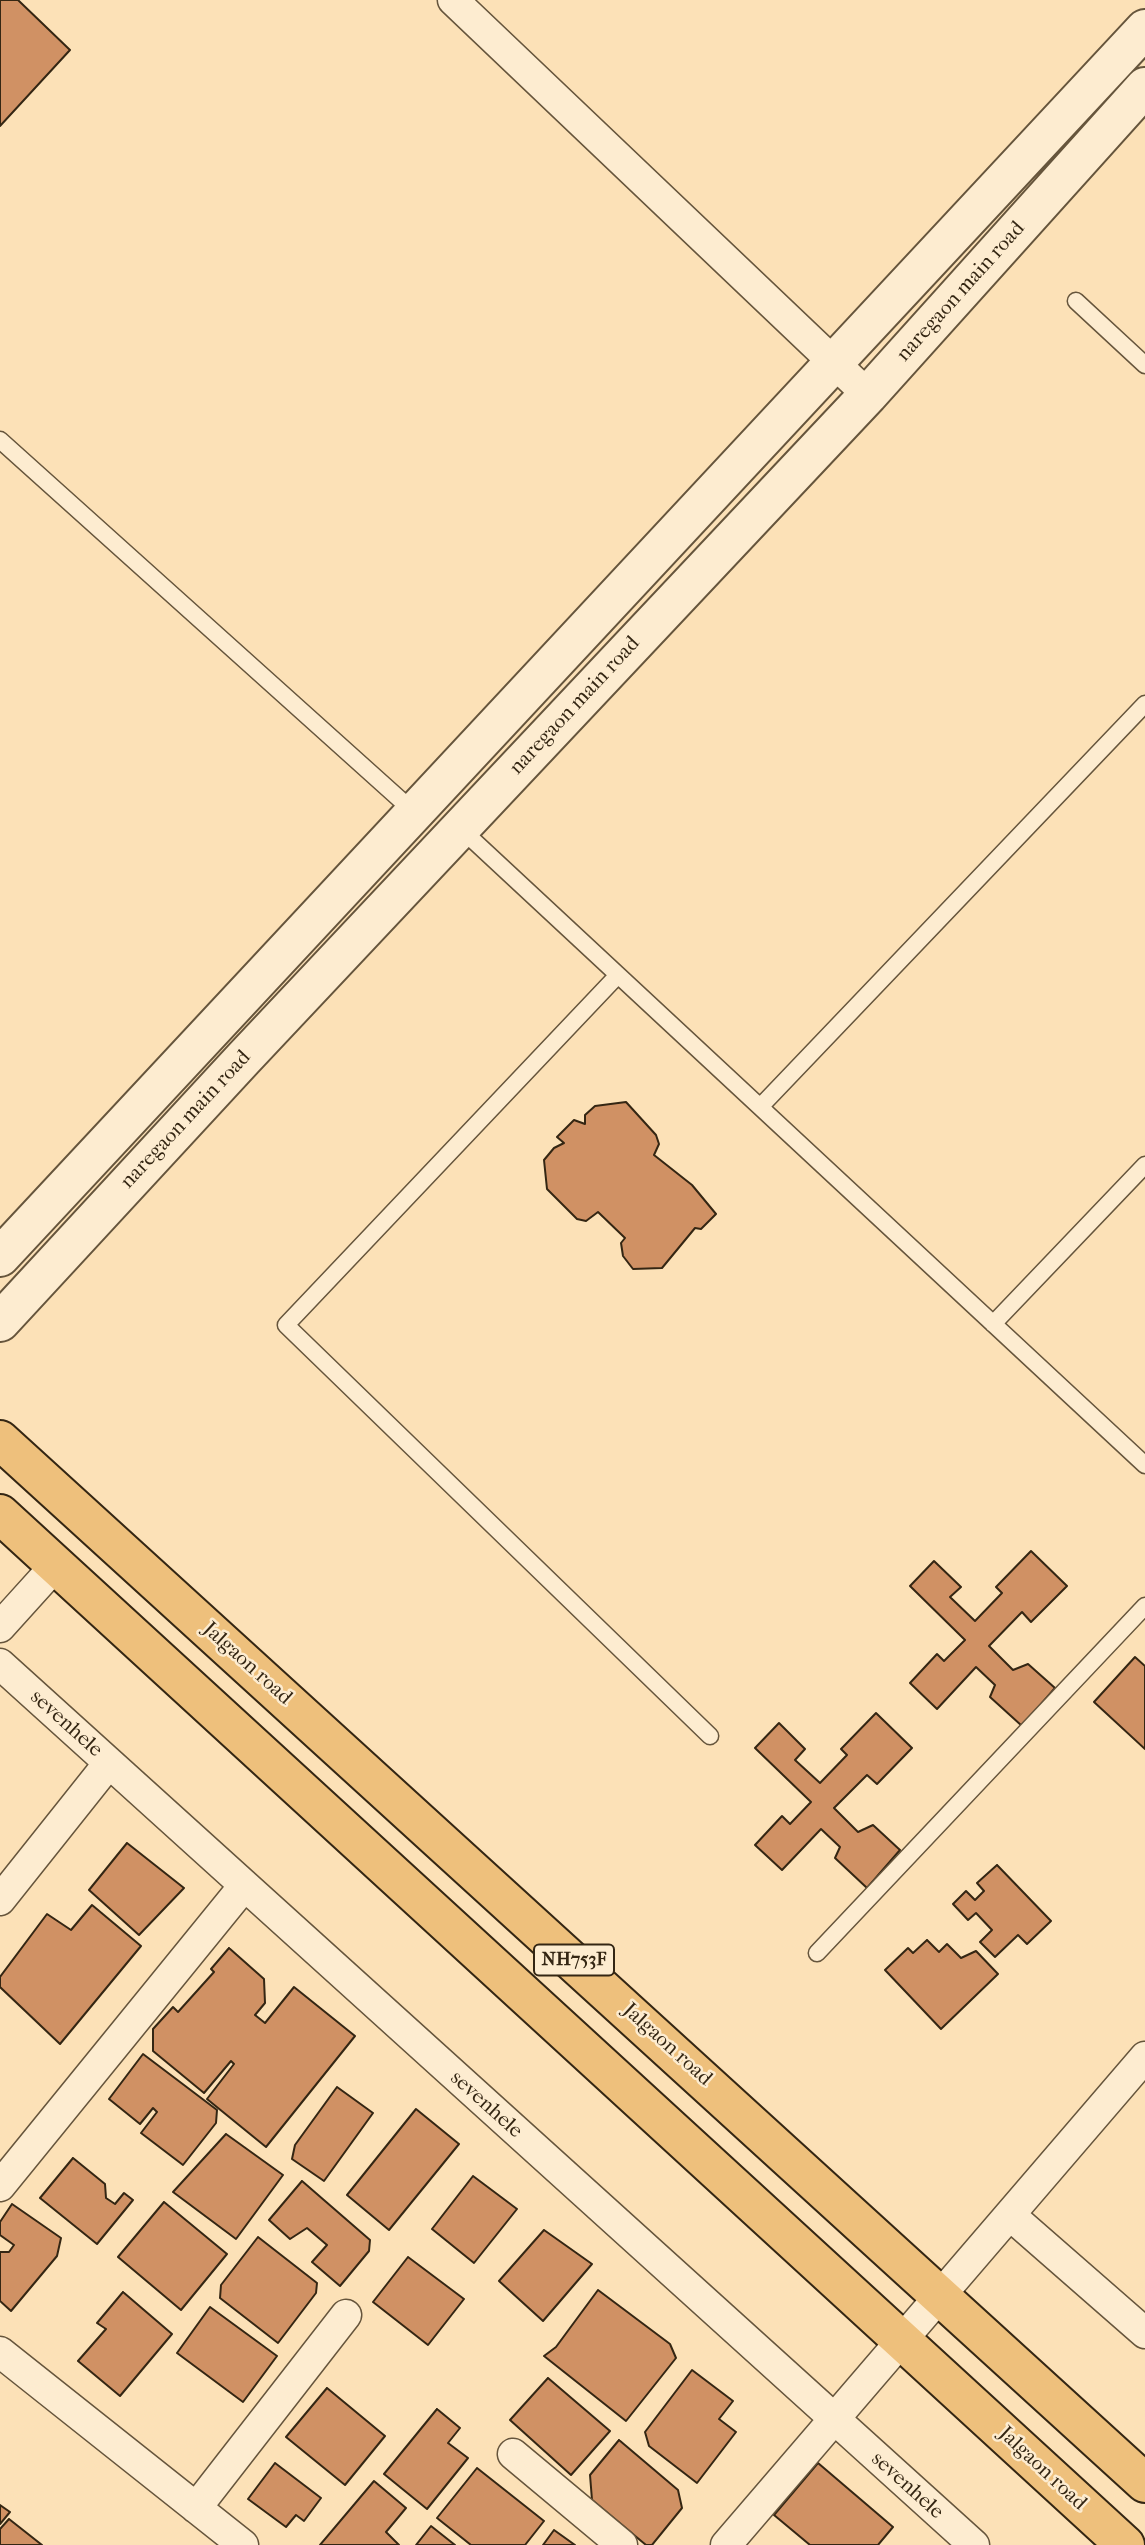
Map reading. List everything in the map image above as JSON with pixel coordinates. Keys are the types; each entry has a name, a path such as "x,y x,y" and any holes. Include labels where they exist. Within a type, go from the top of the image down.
{"highway":[{"name":"Jalgaon road","path":"0,1440 942,2295 1145,2483"},
{"name":"Jalgaon road","path":"0,1514 1125,2545"}],"street":[{"path":"453,0 868,395"},
{"name":"naregaon main road","path":"0,1257 836,364 1145,29"},
{"name":"naregaon main road","path":"0,1322 868,395 1145,87"},
{"path":"0,1627 56,1565"},
{"name":"sevenhele","path":"0,1664 974,2545"},
{"path":"0,1899 109,1763"},
{"path":"0,2186 244,1885"},
{"path":"726,2545 1145,2057"},
{"path":"1010,2215 1145,2333"},
{"path":"196,2508 346,2315"},
{"path":"0,2352 243,2545"},
{"path":"513,2454 622,2545"}],"lane":[{"path":"1076,300 1145,365"},
{"path":"0,440 414,812"},
{"path":"760,1107 1145,704"},
{"path":"460,828 1145,1465"},
{"path":"618,975 286,1325 710,1736"},
{"path":"993,1324 1145,1165"},
{"path":"817,1953 1145,1606"}],"building":[{"path":"0,0 18,0 70,50 0,126"},
{"path":"626,1102 656,1135 659,1144 654,1155 692,1185 716,1214 701,1229 695,1228 662,1268 633,1269 623,1256 621,1243 625,1238 598,1212 586,1221 577,1219 547,1189 544,1160 554,1148 564,1143 557,1137 574,1120 585,1124 585,1115 595,1106"},
{"path":"1031,1551 1067,1586 1031,1622 1022,1612 989,1646 1013,1670 1028,1664 1055,1688 1022,1726 990,1697 995,1685 976,1667 937,1709 910,1683 937,1654 944,1661 965,1640 910,1586 934,1561 961,1587 950,1597 975,1621 1002,1593 996,1587"},
{"path":"1135,1657 1145,1666 1145,1749 1094,1702"},
{"path":"876,1713 912,1748 877,1784 867,1775 834,1808 858,1832 873,1825 900,1850 867,1888 835,1858 840,1847 821,1829 782,1870 755,1845 782,1816 790,1824 811,1802 755,1748 779,1723 805,1749 795,1760 820,1783 847,1755 841,1749"},
{"path":"127,1843 184,1888 139,1935 89,1890"},
{"path":"997,1865 1051,1921 1027,1944 1018,1935 995,1957 980,1942 992,1930 976,1913 968,1920 953,1904 966,1891 975,1900 984,1891 977,1883"},
{"path":"92,1905 141,1946 60,2044 0,1987 0,1977 47,1914 71,1930"},
{"path":"927,1940 939,1952 947,1944 961,1958 976,1951 998,1974 941,2029 885,1970 908,1948 913,1953"},
{"path":"229,1948 264,1979 265,2003 255,2015 265,2023 294,1987 355,2036 266,2147 207,2099 234,2064 231,2061 204,2093 153,2051 153,2029 173,2007 178,2012 214,1972 211,1969"},
{"path":"143,2054 217,2110 216,2123 183,2165 141,2133 157,2112 153,2108 140,2124 109,2099"},
{"path":"337,2087 373,2113 324,2181 292,2159 295,2145"},
{"path":"416,2109 459,2144 389,2230 347,2195"},
{"path":"226,2134 283,2175 236,2239 173,2192"},
{"path":"73,2158 105,2184 106,2198 115,2204 124,2193 133,2200 97,2244 40,2198"},
{"path":"473,2176 517,2209 474,2263 432,2229"},
{"path":"302,2181 370,2240 369,2251 340,2286 312,2262 327,2245 307,2228 290,2239 269,2220"},
{"path":"164,2202 227,2254 181,2310 118,2257"},
{"path":"12,2204 61,2238 57,2256 11,2311 0,2301 0,2252 9,2252 14,2245 0,2235 0,2222"},
{"path":"544,2230 592,2264 543,2321 499,2281"},
{"path":"258,2237 317,2283 316,2293 278,2343 220,2298 221,2285"},
{"path":"408,2257 464,2299 428,2345 373,2302"},
{"path":"598,2290 670,2344 676,2358 626,2421 544,2356 556,2347"},
{"path":"123,2292 172,2334 120,2396 78,2361 106,2329 97,2323"},
{"path":"210,2307 277,2356 243,2402 177,2353"},
{"path":"692,2370 733,2401 719,2419 736,2432 697,2483 649,2446 645,2432"},
{"path":"548,2378 610,2431 571,2475 510,2420"},
{"path":"327,2388 385,2436 345,2485 286,2437"},
{"path":"437,2409 460,2428 448,2443 468,2458 427,2509 384,2474"},
{"path":"619,2440 678,2490 682,2508 652,2545 646,2545 592,2500 590,2475"},
{"path":"275,2463 321,2498 304,2521 296,2515 286,2527 248,2499"},
{"path":"818,2463 893,2527 878,2545 810,2545 774,2515"},
{"path":"477,2468 544,2521 525,2545 471,2545 437,2518"},
{"path":"374,2481 406,2508 386,2532 399,2545 320,2545"},
{"path":"0,2505 10,2512 0,2524"},
{"path":"9,2519 42,2545 0,2545 0,2529"},
{"path":"431,2526 455,2545 416,2545"},
{"path":"554,2530 575,2545 543,2545"}]}
